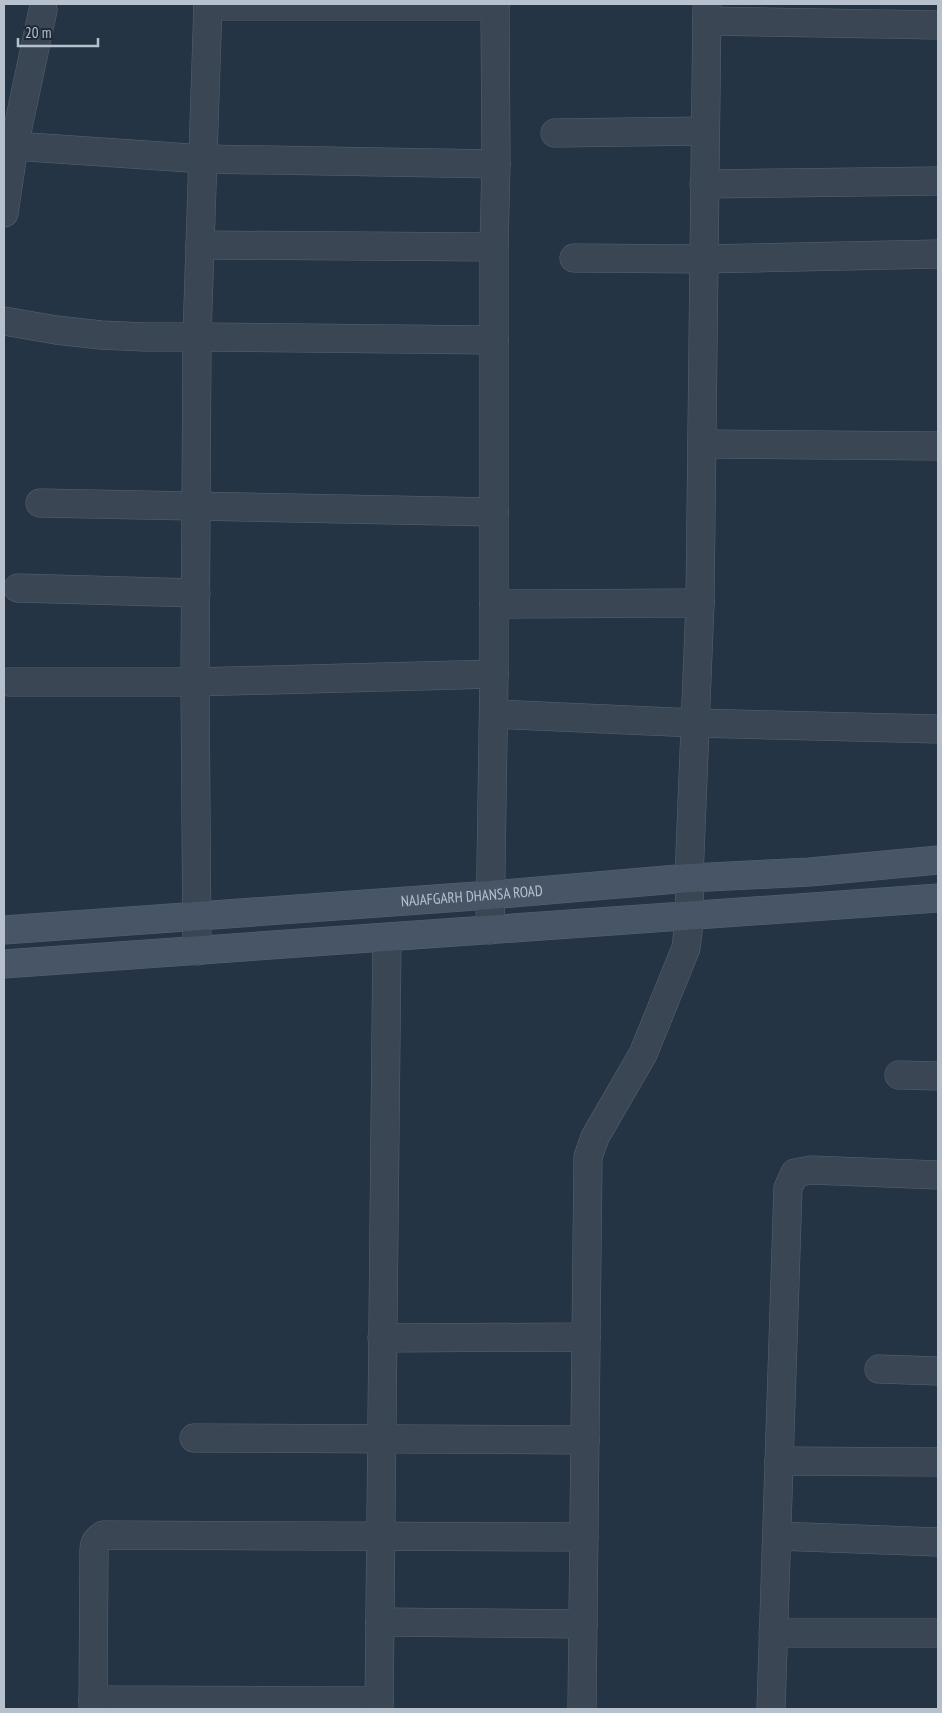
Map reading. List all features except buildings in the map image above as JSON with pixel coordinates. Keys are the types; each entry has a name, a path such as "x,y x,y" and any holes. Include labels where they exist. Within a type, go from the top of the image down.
{"main road":[{"name":"NAJAFGARH DHANSA ROAD","path":"4,930 490,895 689,878 810,872 938,860"},
{"path":"4,964 938,898"}],"street":[{"path":"197,951 196,507 200,245 208,5 495,5 494,714 490,930"},
{"path":"4,213 14,146 43,10"},
{"path":"582,1709 588,1157 595,1137 643,1054 686,948 690,915 689,878 700,603 707,12 938,25"},
{"path":"555,133 705,130"},
{"path":"14,146 204,159 496,164"},
{"path":"704,184 938,181"},
{"path":"200,245 494,247"},
{"path":"574,258 703,259 938,254"},
{"path":"4,321 56,330 145,338 494,340"},
{"path":"702,444 938,446"},
{"path":"40,503 494,512"},
{"path":"18,588 196,593"},
{"path":"494,604 700,603"},
{"path":"8,682 195,682 494,674"},
{"path":"494,714 695,723 938,729"},
{"path":"387,938 382,1338 382,1535 379,1705 93,1705 94,1544 103,1535 382,1535 584,1537"},
{"path":"899,1075 938,1076"},
{"path":"771,1709 788,1188 795,1173 811,1170 938,1175"},
{"path":"382,1338 586,1337"},
{"path":"879,1370 938,1371"},
{"path":"194,1438 585,1440"},
{"path":"779,1462 938,1462"},
{"path":"776,1536 938,1542"},
{"path":"380,1622 583,1624"},
{"path":"773,1633 938,1633"}]}
